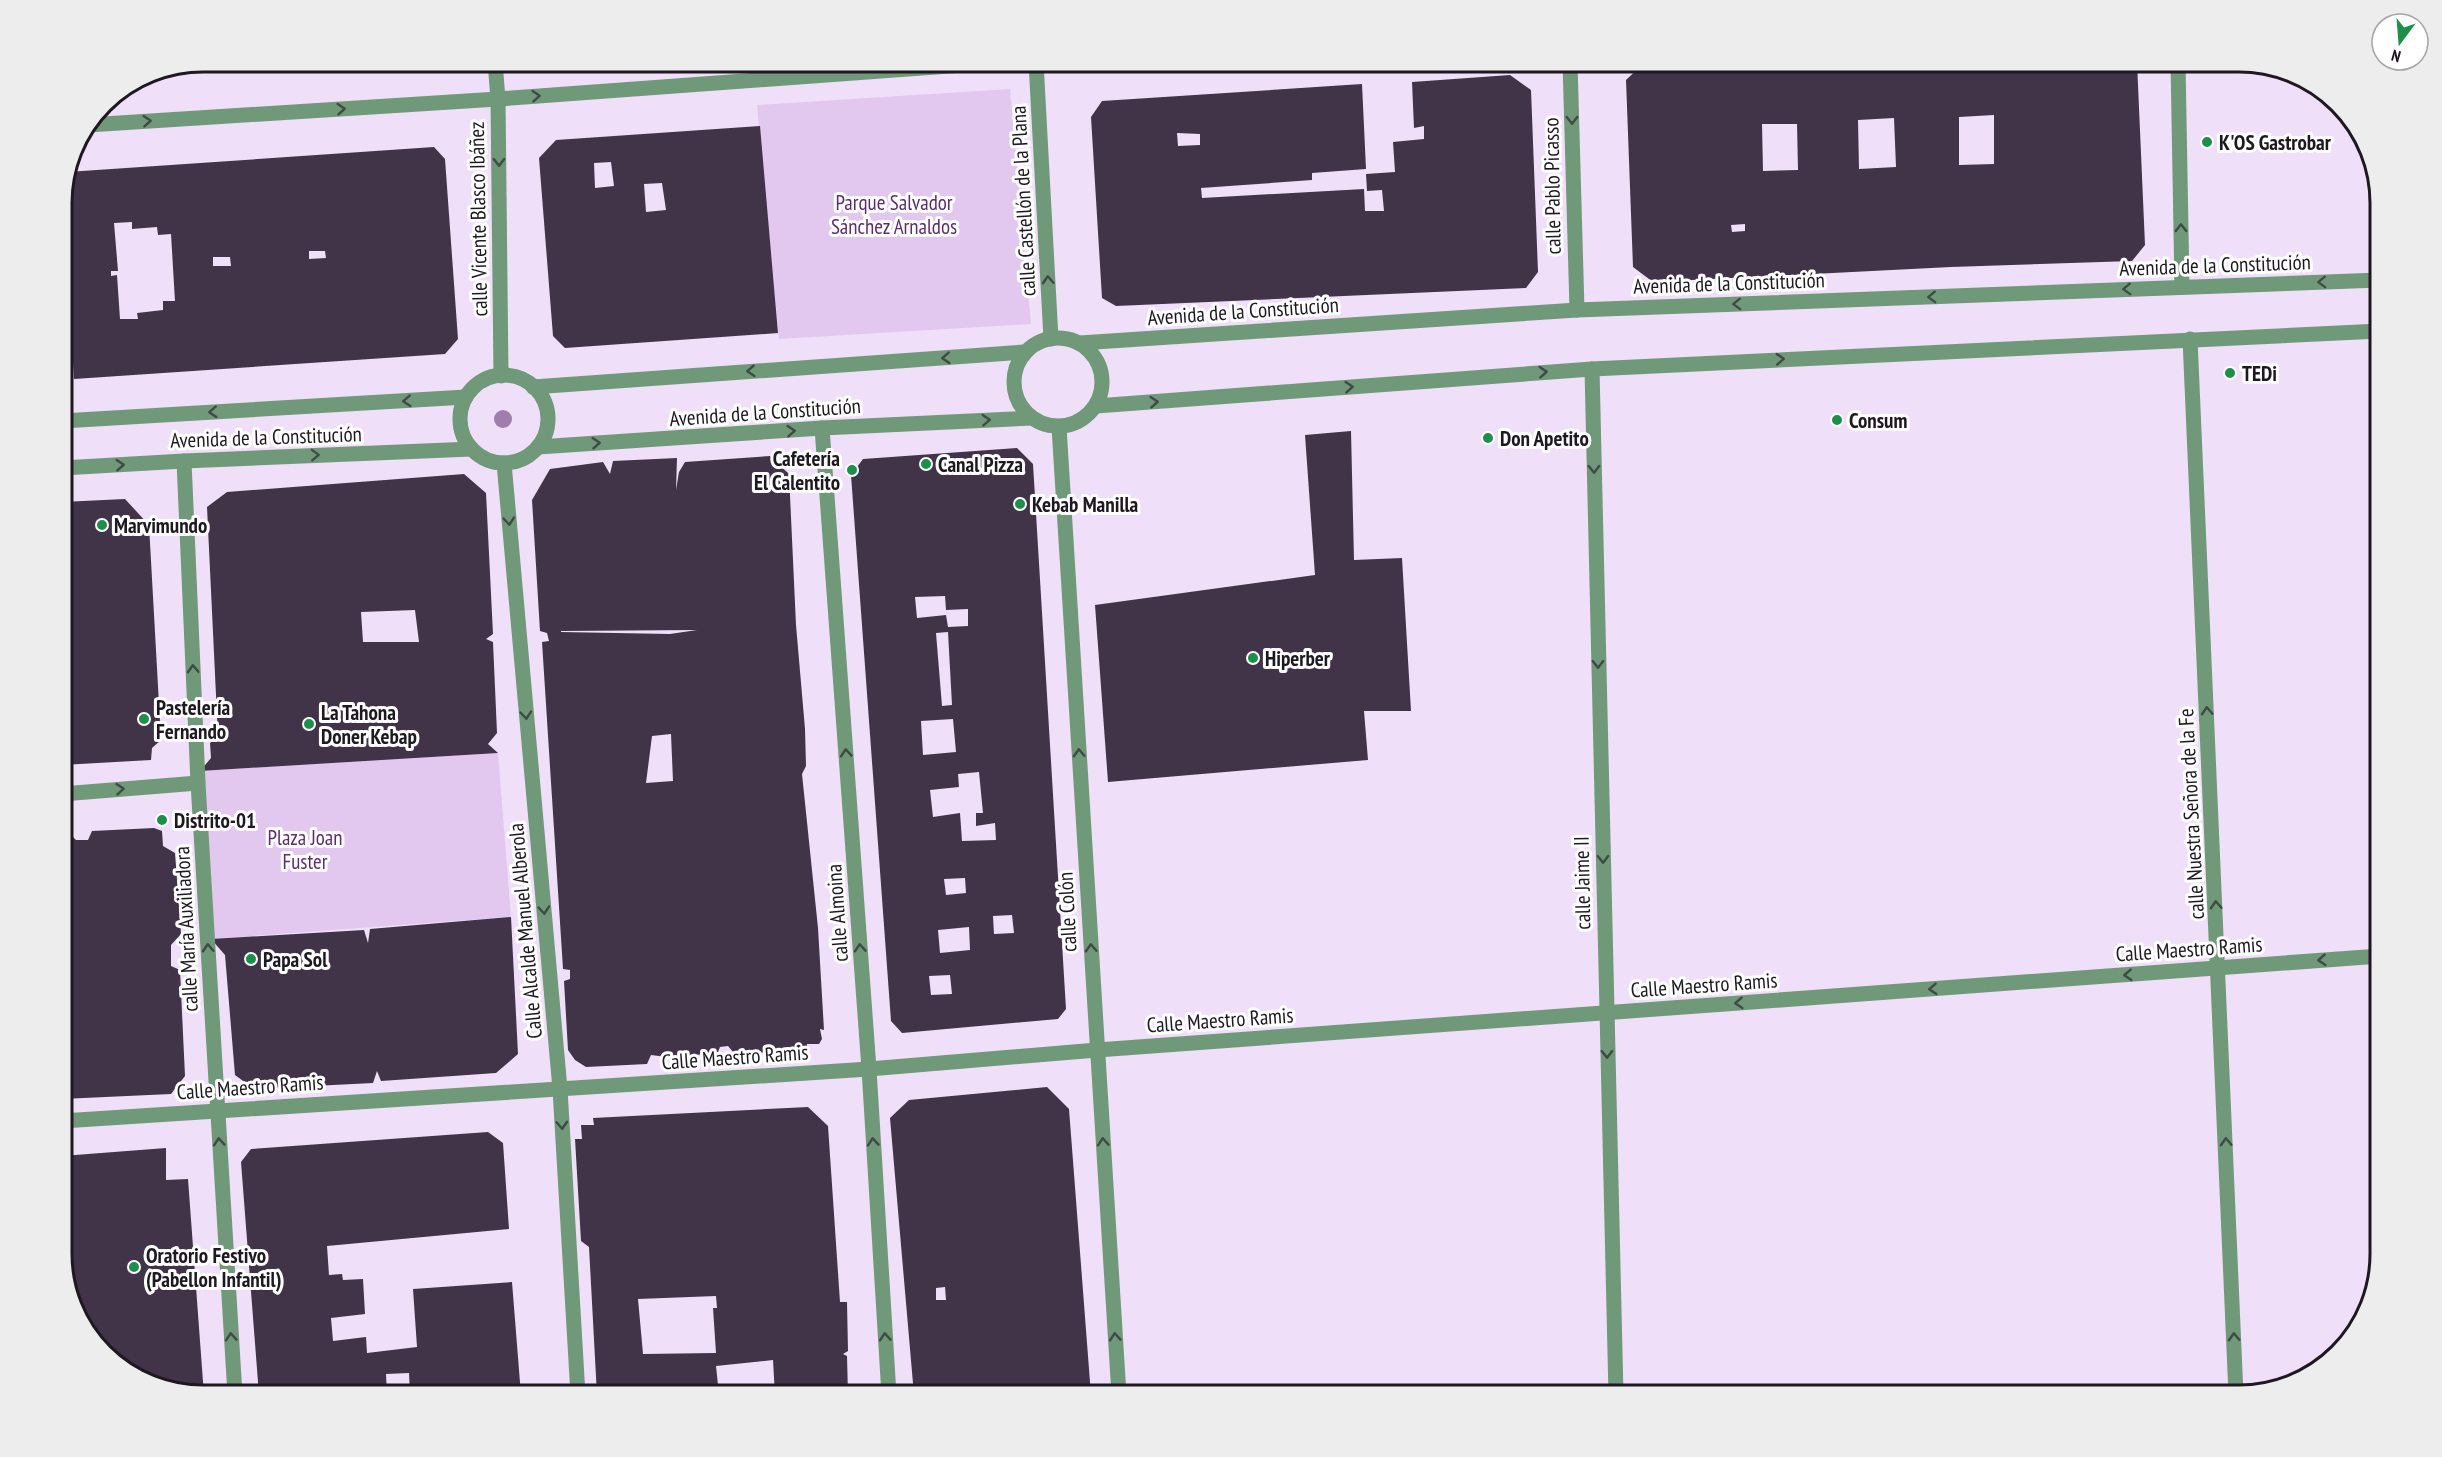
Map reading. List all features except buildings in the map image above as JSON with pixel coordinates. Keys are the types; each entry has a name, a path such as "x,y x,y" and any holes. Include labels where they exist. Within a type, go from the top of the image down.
{"street":[{"name":"calle Vicente Blasco Ibáñez","path":"496,72 501,376"},
{"path":"98,124 498,99 867,72"},
{"name":"calle Castellón de la Plana","path":"1037,72 1051,339"},
{"name":"calle Pablo Picasso","path":"1570,72 1576,310"},
{"path":"2178,72 2182,287"},
{"name":"Avenida de la Constitución","path":"1080,343 1576,310 2370,280"},
{"path":"1096,406 1592,369 2370,331"},
{"path":"1051,339 1066,339 1080,343 1091,352 1101,372 1102,393 1096,406 1086,417 1073,424 1059,427 1045,425 1032,418 1022,408 1016,394 1014,379 1017,365 1025,352 1037,343 1051,339"},
{"name":"calle Nuestra Señora de la Fe","path":"2190,339 2236,1385"},
{"name":"Avenida de la Constitución","path":"533,387 1025,352"},
{"name":"calle Jaime II","path":"1592,369 1616,1385"},
{"path":"515,377 533,387 545,405 548,419 545,434 538,447 527,457 513,463 484,459 464,438 460,424 460,410 466,397 475,386 487,378 515,377"},
{"name":"Avenida de la Constitución","path":"72,420 466,397"},
{"name":"Avenida de la Constitución","path":"538,447 1032,418"},
{"name":"calle Colón","path":"1059,427 1118,1385"},
{"name":"calle Almoina","path":"822,429 869,1069 888,1385"},
{"name":"Avenida de la Constitución","path":"72,467 472,449"},
{"name":"calle María Auxiliadora","path":"184,461 198,783 234,1385"},
{"name":"Calle Alcalde Manuel Alberola","path":"504,463 560,1089 577,1385"},
{"path":"72,793 198,783"},
{"name":"Calle Maestro Ramis","path":"72,1120 869,1069 1097,1050 2370,957"}],"green space":[{"name":"Parque Salvador Sánchez Arnaldos","path":"1010,89 1031,324 779,339 757,105"},
{"name":"Plaza Joan Fuster","path":"498,753 511,917 211,939 200,771"}],"place":[{"name":"K'OS Gastrobar","path":"2207,142"},
{"name":"TEDi","path":"2230,373"},
{"name":"Consum","path":"1837,420"},
{"name":"Don Apetito","path":"1488,438"},
{"name":"Canal Pizza","path":"926,464"},
{"name":"Cafetería El Calentito","path":"852,470"},
{"name":"Kebab Manilla","path":"1020,504"},
{"name":"Marvimundo","path":"102,525"},
{"name":"Hiperber","path":"1253,658"},
{"name":"Pastelería Fernando","path":"144,719"},
{"name":"La Tahona Doner Kebap","path":"309,724"},
{"name":"Distrito-01","path":"162,820"},
{"name":"Papa Sol","path":"251,959"},
{"name":"Oratorio Festivo (Pabellon Infantil)","path":"134,1267"}]}
